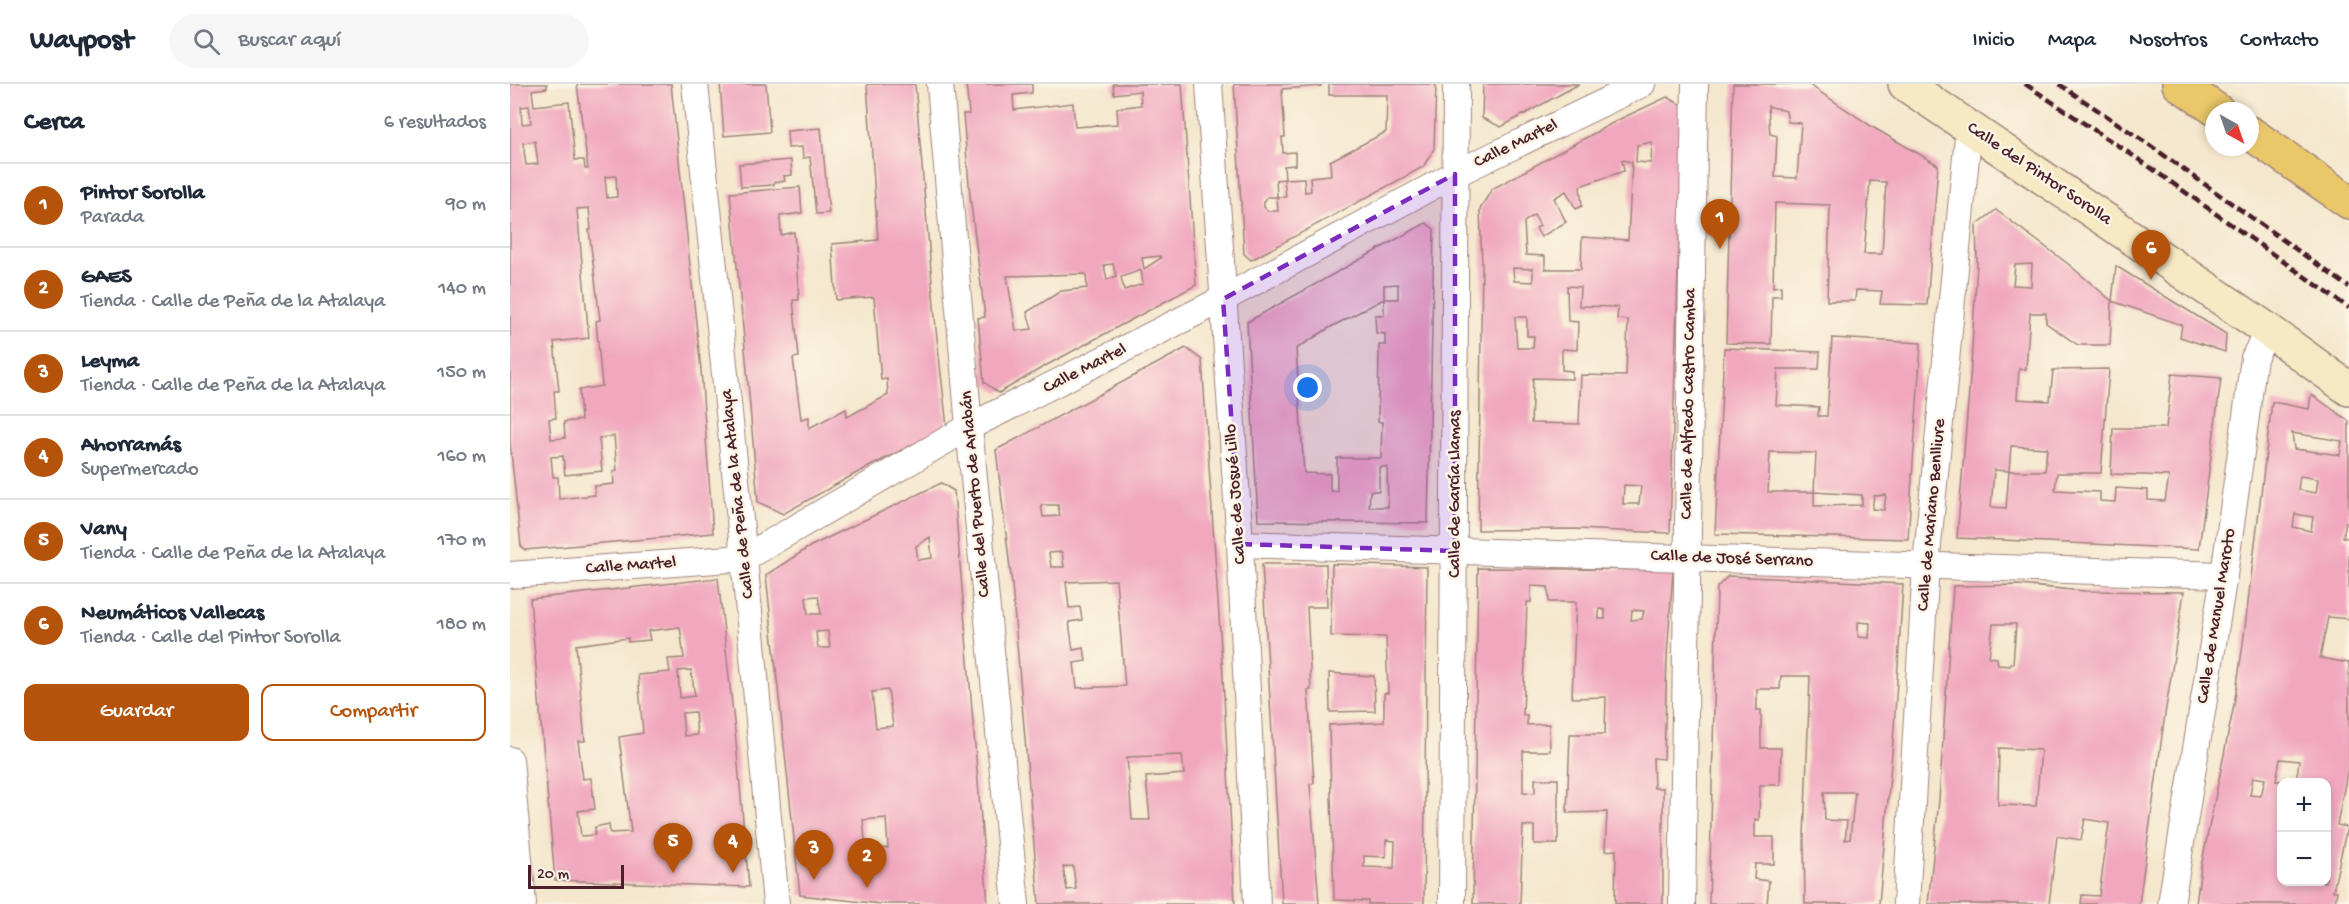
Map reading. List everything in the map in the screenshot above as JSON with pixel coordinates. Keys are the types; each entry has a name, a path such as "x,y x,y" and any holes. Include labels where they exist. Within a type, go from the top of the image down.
{"main road":[{"path":"2179,84 2205,102"},
{"path":"2259,139 2349,201"}],"street":[{"name":"Calle de Peña de la Atalaya","path":"695,84 744,558 776,904"},
{"name":"Calle del Puerto de Arlabán","path":"940,84 969,427 1016,904"},
{"name":"Calle de Josué Lillo","path":"1209,84 1240,544 1257,904"},
{"name":"Calle de García Llamas","path":"1452,904 1456,84"},
{"name":"Calle Martel","path":"510,575 744,558 969,427 1223,299 1455,174 1642,84"},
{"name":"Calle de Alfredo Castro Camba","path":"1682,904 1695,84"},
{"name":"Calle del Pintor Sorolla","path":"1905,84 2268,330 2349,389"},
{"name":"Calle de Mariano Benlliure","path":"1905,904 1926,565 1969,126"},
{"name":"Calle de Manuel Maroto","path":"2171,904 2224,575 2254,358 2268,330"},
{"name":"Calle de José Serrano","path":"1240,544 2224,575"},
{"path":"510,760 523,904"}],"highlighted area":[{"path":"1455,174 1455,551 1240,544 1223,299"}],"building":[{"path":"510,84 547,84 547,88 532,90 534,106 569,102 575,160 584,160 585,169 588,169 577,84 671,84 701,370 713,533 525,550 521,546 510,443","holes":["529,106 531,123 522,124 521,107","535,141 538,164 526,165 523,143","616,176 617,197 607,198 605,177","589,208 591,230 589,230 600,320 596,321 602,386 579,390 581,420 564,422 565,438 551,439 549,419 556,418 554,391 559,391 554,342 589,338 577,209","614,436 617,470 613,471 614,484 594,486 595,495 559,499 558,477 553,477 551,457 563,456 565,475 602,471 599,438"]},
{"path":"720,84 766,84 770,132 724,136"},
{"path":"867,84 915,84 936,329 947,427 783,514 758,502 730,193 800,187 802,213 780,216 781,235 794,232 799,300 793,300 799,357 793,358 801,419 809,417 809,428 846,409 847,417 888,395 887,379 881,380 874,297 836,300 832,244 878,240"},
{"path":"966,84 1032,84 1032,93 1013,95 1014,110 1073,103 1075,127 1118,124 1117,108 1141,105 1140,91 1114,94 1113,84 1182,84 1196,285 999,393 984,382 978,318 985,317 970,196 963,114 969,114","holes":["1160,256 1161,258 1144,269 1142,258","1113,264 1116,276 1107,280 1104,265","1141,270 1143,284 1124,290 1121,277","1086,274 1087,288 1061,291 1027,312 1032,329 1016,331 1007,276"]},
{"path":"1234,84 1321,84 1321,86 1282,89 1285,137 1282,137 1283,153 1295,152 1295,165 1284,166 1285,179 1304,178 1305,192 1311,191 1310,177 1331,175 1330,161 1386,132 1387,95 1329,95 1329,84 1436,84 1434,149 1423,167 1251,260 1244,254","holes":["1284,179 1286,197 1277,197 1276,180","1267,197 1277,197 1278,211 1268,211 1264,207"]},
{"path":"1483,84 1579,84 1501,127 1482,118"},
{"path":"1733,84 1808,84 1874,128 1938,165 1927,305 1880,304 1882,291 1856,290 1855,301 1827,301 1830,205 1775,203 1773,287 1781,286 1781,296 1772,296 1771,344 1726,343","holes":["1768,106 1786,111 1788,122 1801,123 1797,178 1775,177 1777,136 1770,134","1870,181 1886,182 1882,254 1864,254"]},
{"path":"1667,97 1683,106 1670,533 1575,529 1478,530 1482,266 1480,209 1492,189 1620,119","holes":["1652,142 1651,163 1636,162 1637,145","1622,160 1632,162 1628,240 1582,237 1581,269 1545,269 1545,256 1526,255 1524,222 1534,215 1540,226 1536,228 1541,237 1566,222 1554,198 1566,191 1576,209 1582,206 1580,186 1624,171","1513,268 1533,269 1533,282 1514,281","1567,286 1580,287 1579,306 1618,307 1617,319 1628,320 1626,376 1581,375 1579,424 1531,423 1533,378 1572,379 1572,371 1562,370 1562,349 1577,350 1578,322 1568,321","1515,317 1527,317 1527,336 1534,336 1533,348 1517,348","1624,485 1641,486 1639,504 1623,504"]},
{"path":"821,128 829,213 816,214 810,157 803,158 802,147 788,148 787,131"},
{"path":"791,160 792,175 784,176 785,181 775,182 774,185 741,187 739,164"},
{"path":"1996,210 2067,263 2112,301 2110,345 2078,345 2046,323 2046,313 2030,313 2026,369 2019,369 2017,399 2050,401 2053,370 2109,369 2101,473 2057,473 2055,490 2100,492 2100,501 2115,502 2116,488 2148,490 2148,500 2165,501 2169,476 2111,474 2113,428 2166,428 2172,374 2221,378 2199,549 1957,538 1971,366 1977,263 1976,225","holes":["2032,264 2031,286 2013,285 2015,265","2011,446 2047,448 2045,471 2009,471","1994,470 2009,471 2006,508 1991,507"]},
{"path":"1426,223 1434,229 1428,523 1258,521 1247,322","holes":["1398,284 1398,299 1384,299 1384,285","1384,299 1384,315 1375,315 1376,333 1385,334 1385,345 1379,345 1378,422 1382,422 1381,458 1337,458 1337,491 1330,491 1330,474 1304,473 1296,349 1329,328","1379,467 1387,467 1388,507 1369,507 1370,491 1379,491"]},
{"path":"2116,266 2226,334 2225,352 2180,337 2182,325 2112,301"},
{"path":"1832,338 1921,343 1908,539 1715,534 1724,348 1820,352 1819,369 1778,369 1776,405 1819,407 1818,416 1827,416","holes":["1770,452 1816,453 1814,492 1768,492","1814,492 1862,495 1862,505 1814,506","1886,495 1884,510 1872,509 1874,496"]},
{"path":"1186,348 1202,360 1235,904 1039,904 1012,585 996,450","holes":["1041,505 1058,505 1060,516 1043,517","1062,552 1064,567 1051,567 1049,553","1116,580 1125,686 1077,688 1074,663 1086,661 1084,648 1073,650 1069,622 1082,620 1080,607 1069,608 1066,582","1182,755 1184,774 1146,777 1150,820 1132,820 1127,757","1073,866 1076,889 1067,890 1063,867"]},
{"path":"2311,394 2349,421 2349,522 2346,522 2343,537 2349,538 2349,619 2328,617 2320,658 2349,663 2349,763 2337,825 2347,827 2333,891 2337,891 2335,904 2196,904 2201,867 2234,705 2272,402 2309,409","holes":["2292,433 2342,441 2340,455 2294,449","2300,476 2318,479 2316,493 2298,490","2295,514 2313,517 2311,531 2293,527","2253,777 2265,779 2261,796 2250,795"]},
{"path":"941,483 954,491 988,904 881,904 800,895 766,575 811,546","holes":["930,537 932,558 918,560 916,546","818,596 821,614 808,614 806,597","828,631 830,648 818,648 816,632","888,690 893,726 876,728 872,692","886,818 888,848 866,849 863,820"]},
{"path":"1262,564 1326,564 1327,607 1307,607 1311,690 1308,690 1314,783 1310,784 1319,904 1282,904"},
{"path":"1332,564 1427,567 1424,904 1368,904 1368,901 1334,900 1329,725 1384,722 1384,693 1388,693 1386,637 1331,636","holes":["1386,840 1395,841 1394,868 1364,867 1364,856 1386,857"]},
{"path":"1478,568 1673,570 1667,657 1664,759 1653,758 1654,788 1663,788 1663,904 1615,904 1616,850 1605,851 1607,812 1567,813 1570,734 1605,734 1606,697 1572,698 1576,602 1549,602 1548,587 1531,586 1531,602 1527,602 1523,715 1527,715 1527,725 1549,724 1550,751 1523,751 1523,792 1535,793 1535,779 1558,779 1558,844 1534,844 1534,826 1523,826 1520,904 1473,904","holes":["1599,609 1605,610 1605,619 1599,619","1632,610 1644,611 1642,619 1631,620"]},
{"path":"1728,576 1903,584 1894,729 1879,904 1805,904 1804,838 1810,676 1781,676 1780,689 1757,689 1757,710 1761,710 1761,748 1781,748 1780,785 1760,785 1759,820 1755,819 1755,837 1774,837 1774,864 1755,864 1754,879 1769,881 1767,904 1709,904 1717,587","holes":["1858,622 1870,623 1869,638 1858,637","1824,792 1855,792 1850,839 1845,840 1847,821 1825,820"]},
{"path":"718,578 749,887 555,880 530,599","holes":["680,627 684,658 668,659 670,672 638,675 643,733 619,737 631,832 610,833 609,824 595,827 595,835 581,836 578,811 595,809 591,778 583,779 578,741 585,741 576,645 628,638 628,642 650,640 648,631","691,670 695,696 680,698 678,671","695,712 697,735 684,736 682,713"]},
{"path":"2018,585 2085,591 2184,592 2139,904 2081,904 2082,895 2099,896 2109,823 2085,819 2081,840 2057,836 2049,904 1928,904 1939,800 1953,586","holes":["1993,624 2016,624 2013,664 2010,663 2010,666 1998,665 1997,658 1989,657","1999,748 2041,750 2036,806 1998,805"]},
{"path":"1329,673 1374,676 1375,711 1330,712"}],"railway":[{"path":"2025,84 2144,163 2349,308"},
{"path":"2059,84 2151,146 2349,287"}],"place":[{"name":"Pintor Sorolla","path":"1720,249"},
{"name":"Neumáticos Vallecas","path":"2151,280"},
{"name":"Vany","path":"673,873"},
{"name":"Ahorramás","path":"733,873"},
{"name":"Leyma","path":"814,880"},
{"name":"GAES","path":"867,888"}]}
